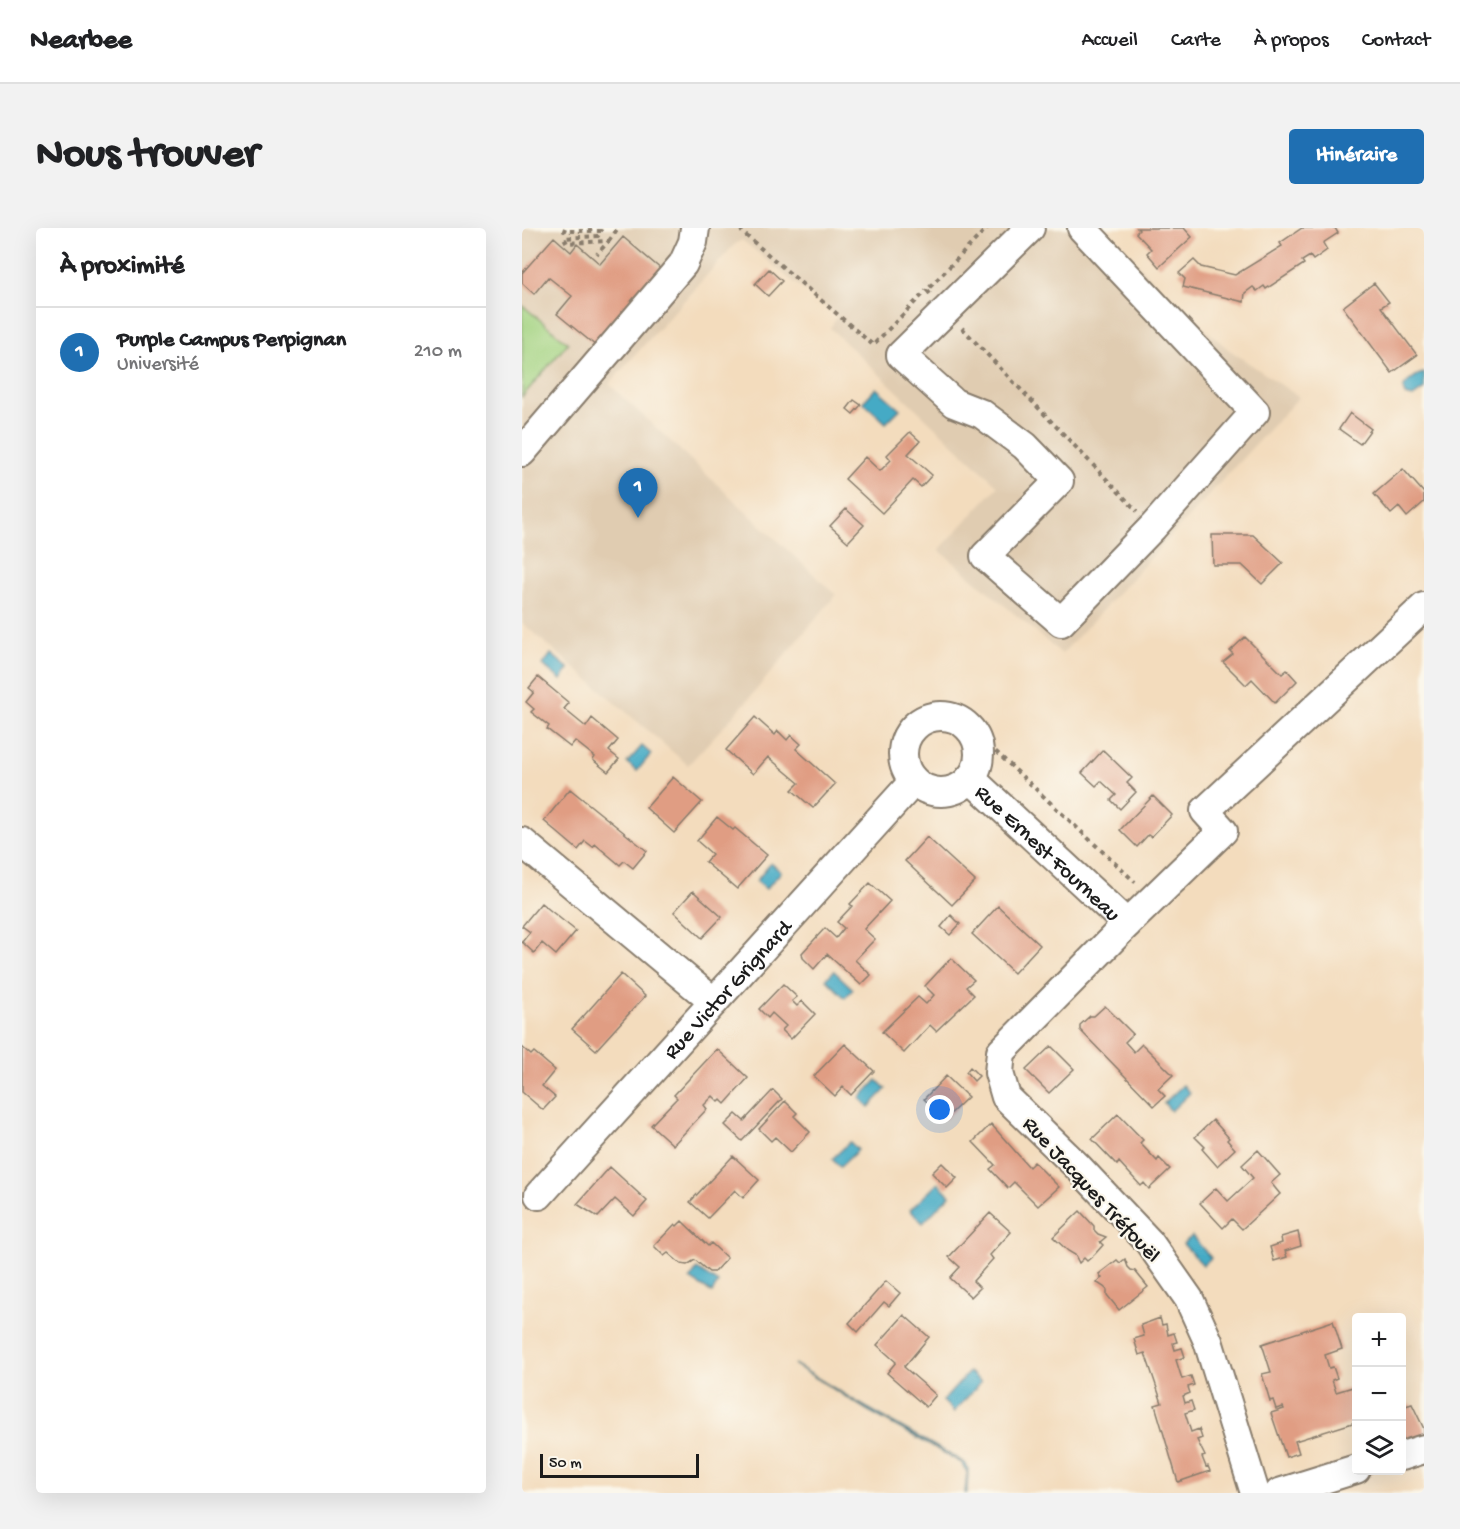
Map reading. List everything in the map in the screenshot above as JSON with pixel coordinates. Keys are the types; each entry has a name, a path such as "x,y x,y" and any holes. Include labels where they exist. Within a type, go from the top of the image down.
{"street":[{"path":"522,452 683,264 693,242 695,228"},
{"path":"1030,228 901,355 954,403 982,414 1024,446 1059,481 985,556 1061,622 1153,527 1255,412 1082,228"},
{"name":"Rue Jacques Tréfouël","path":"1255,1493 1208,1341 1189,1299 1149,1242 1078,1167 1006,1097 999,1073 1001,1052 1127,924 1223,831 1205,811 1424,607"},
{"path":"939,715 952,717 963,722 978,742 975,766 961,786 943,791 924,788 906,771 903,746 908,734 927,718 939,715"},
{"name":"Rue Ernest Fourneau","path":"975,766 1127,924"},
{"name":"Rue Victor Grignard","path":"540,1195 914,781"},
{"path":"522,842 714,1002"},
{"path":"1406,1454 1424,1449"},
{"path":"1279,1493 1352,1470"}],"path":[{"path":"565,228 564,231 601,231 598,236 564,238 567,243 609,241"},
{"path":"597,254 618,228"},
{"path":"741,228 742,232 873,345 987,228"},
{"path":"927,290 1153,527"},
{"path":"975,766 994,750 1154,898"}],"shaded area":[{"path":"522,228 1103,228 1173,301 1228,349 1299,397 1062,654 939,550 998,486 830,328 837,317 742,240 734,245 609,384 836,595 746,702 688,765 522,623"}],"green space":[{"path":"522,305 568,343 522,397"}],"water":[{"path":"1424,373 1424,389 1413,397 1405,395 1403,389 1407,384"},
{"path":"876,388 900,409 886,423 863,402"},
{"path":"551,654 569,669 561,680 543,665"},
{"path":"642,746 651,754 637,771 627,763"},
{"path":"771,863 781,872 766,889 756,881"},
{"path":"834,971 853,989 845,998 826,979"},
{"path":"877,1080 886,1089 869,1107 860,1098"},
{"path":"1183,1085 1190,1093 1171,1111 1164,1103"},
{"path":"850,1142 858,1150 840,1167 832,1159"},
{"path":"938,1183 950,1195 923,1223 910,1210"},
{"path":"1192,1236 1211,1258 1203,1265 1183,1244"},
{"path":"697,1269 718,1283 712,1293 690,1279"},
{"path":"794,1364 965,1463 968,1469 967,1493 965,1493 967,1472 962,1463 867,1410"},
{"path":"969,1372 981,1382 954,1412 943,1401"}],"building":[{"path":"1137,228 1184,228 1192,237 1159,267 1147,253 1151,249 1136,233 1139,230"},
{"path":"1302,228 1335,228 1338,233 1323,243 1327,250 1313,260 1310,256 1302,261 1304,264 1266,289 1264,286 1257,291 1253,287 1245,293 1244,302 1183,287 1185,279 1179,273 1194,260 1201,267 1235,275 1282,246 1280,243"},
{"path":"554,237 571,252 577,244 600,264 623,237 662,270 596,346 557,314 572,296 548,277 534,294 522,283 522,273"},
{"path":"769,269 782,281 768,296 755,284"},
{"path":"1374,283 1389,302 1381,307 1417,355 1392,373 1343,307"},
{"path":"854,400 861,405 853,414 847,409"},
{"path":"1350,413 1371,429 1360,444 1339,429"},
{"path":"910,432 920,441 908,454 932,475 921,487 913,480 882,513 845,479 865,457 880,471 891,460 887,455"},
{"path":"1403,469 1424,493 1424,502 1407,517 1399,507 1391,514 1374,494"},
{"path":"846,509 864,525 848,542 830,526"},
{"path":"1212,535 1253,535 1283,563 1262,584 1242,565 1213,565"},
{"path":"1245,637 1282,674 1287,670 1297,681 1275,703 1252,679 1246,685 1223,662 1233,654 1230,651"},
{"path":"538,677 569,703 564,709 586,727 592,718 618,740 609,751 619,759 608,772 593,760 595,757 575,741 570,747 547,729 549,726 531,712 534,709 526,702 534,692 529,688"},
{"path":"755,717 775,735 778,731 787,740 791,735 801,744 796,749 835,784 813,808 792,790 799,783 768,757 753,774 726,750"},
{"path":"1103,750 1132,778 1127,783 1136,792 1120,809 1111,800 1116,795 1101,781 1096,786 1082,773"},
{"path":"673,777 702,802 674,833 646,808"},
{"path":"570,789 647,851 633,868 624,861 620,865 595,844 593,847 585,841 578,850 544,821"},
{"path":"1153,796 1172,815 1151,837 1148,835 1137,847 1120,830"},
{"path":"717,817 733,830 735,828 767,855 737,889 705,862 712,854 697,841"},
{"path":"927,837 975,881 952,905 905,861"},
{"path":"870,883 890,901 864,929 875,939 855,960 871,975 861,985 827,954 814,969 803,958 802,953 825,928 836,938 844,928 837,922"},
{"path":"693,891 722,917 702,938 674,912"},
{"path":"541,903 576,931 556,955 542,943 534,953 522,942 530,932 522,926"},
{"path":"998,906 1040,945 1014,973 972,934"},
{"path":"951,915 960,924 950,935 941,927"},
{"path":"951,958 974,980 966,987 974,995 936,1031 930,1025 904,1053 882,1032 918,997 926,1004 934,995 925,986"},
{"path":"621,974 645,996 596,1050 572,1029"},
{"path":"783,984 797,997 792,1001 797,1006 802,1001 815,1014 791,1039 782,1030 786,1026 772,1013 768,1018 759,1009"},
{"path":"1105,1006 1133,1034 1125,1042 1134,1052 1142,1044 1173,1075 1158,1089 1165,1096 1154,1106 1080,1030 1080,1025"},
{"path":"845,1044 874,1071 851,1095 843,1087 835,1096 814,1076"},
{"path":"1051,1046 1074,1069 1049,1093 1026,1070"},
{"path":"522,1047 531,1055 534,1052 555,1070 542,1086 555,1097 543,1110 522,1092"},
{"path":"717,1049 748,1078 725,1104 713,1096 704,1105 707,1109 673,1145 651,1125 677,1098 674,1095"},
{"path":"970,1067 979,1076 974,1081 966,1072"},
{"path":"946,1076 968,1097 945,1119 924,1099"},
{"path":"773,1090 782,1099 742,1141 725,1125 736,1114 744,1121"},
{"path":"785,1101 797,1113 794,1116 810,1132 791,1152 775,1137 771,1141 759,1129"},
{"path":"1118,1114 1143,1140 1140,1143 1157,1161 1159,1158 1170,1169 1149,1189 1144,1183 1141,1186 1119,1162 1117,1165 1092,1139"},
{"path":"1213,1120 1229,1138 1227,1140 1235,1149 1217,1166 1202,1149 1205,1147 1195,1137"},
{"path":"991,1124 1029,1167 1034,1162 1059,1187 1038,1206 1014,1182 1008,1188 990,1169 995,1165 973,1142"},
{"path":"1258,1150 1280,1175 1271,1183 1280,1194 1242,1229 1232,1219 1223,1228 1200,1203 1216,1188 1228,1201 1253,1178 1242,1165"},
{"path":"733,1156 759,1180 743,1198 735,1190 708,1218 690,1202"},
{"path":"942,1163 957,1178 947,1188 932,1173"},
{"path":"610,1167 647,1201 634,1216 615,1199 598,1217 577,1204"},
{"path":"1080,1211 1098,1234 1106,1237 1100,1242 1103,1245 1095,1254 1087,1261 1084,1258 1079,1263 1075,1255 1053,1237"},
{"path":"990,1213 1011,1232 990,1255 993,1259 973,1281 980,1288 971,1297 950,1278 960,1267 949,1257"},
{"path":"682,1221 708,1246 711,1243 727,1258 714,1272 709,1272 695,1260 687,1265 681,1264 668,1253 664,1256 654,1246 675,1224 677,1226"},
{"path":"1298,1232 1301,1246 1285,1251 1287,1257 1274,1261 1270,1247 1282,1243 1281,1237"},
{"path":"1125,1259 1128,1267 1135,1271 1148,1287 1119,1310 1107,1295 1107,1290 1096,1282 1102,1278 1099,1274 1117,1260 1120,1263"},
{"path":"886,1281 900,1293 889,1306 884,1302 858,1332 849,1323"},
{"path":"904,1315 929,1337 904,1367 936,1395 926,1407 887,1373 896,1362 877,1345"},
{"path":"1160,1318 1162,1325 1166,1324 1168,1335 1174,1333 1177,1342 1173,1343 1175,1350 1182,1348 1185,1357 1176,1360 1182,1379 1191,1376 1194,1385 1188,1387 1190,1393 1183,1396 1185,1403 1191,1401 1194,1410 1185,1413 1191,1432 1199,1429 1202,1438 1197,1440 1205,1456 1202,1457 1206,1467 1208,1466 1210,1471 1178,1482 1155,1405 1162,1403 1145,1353 1139,1355 1134,1339 1144,1336 1141,1325"},
{"path":"1333,1321 1342,1349 1325,1355 1329,1368 1333,1367 1337,1378 1332,1380 1336,1392 1352,1387 1352,1423 1295,1441 1299,1453 1286,1457 1271,1413 1284,1409 1283,1407 1276,1409 1273,1400 1270,1401 1262,1374 1271,1372 1262,1344"},
{"path":"1412,1404 1424,1429 1424,1439 1406,1444 1406,1421 1406,1406"}],"place":[{"name":"Purple Campus Perpignan","path":"638,518"}]}
